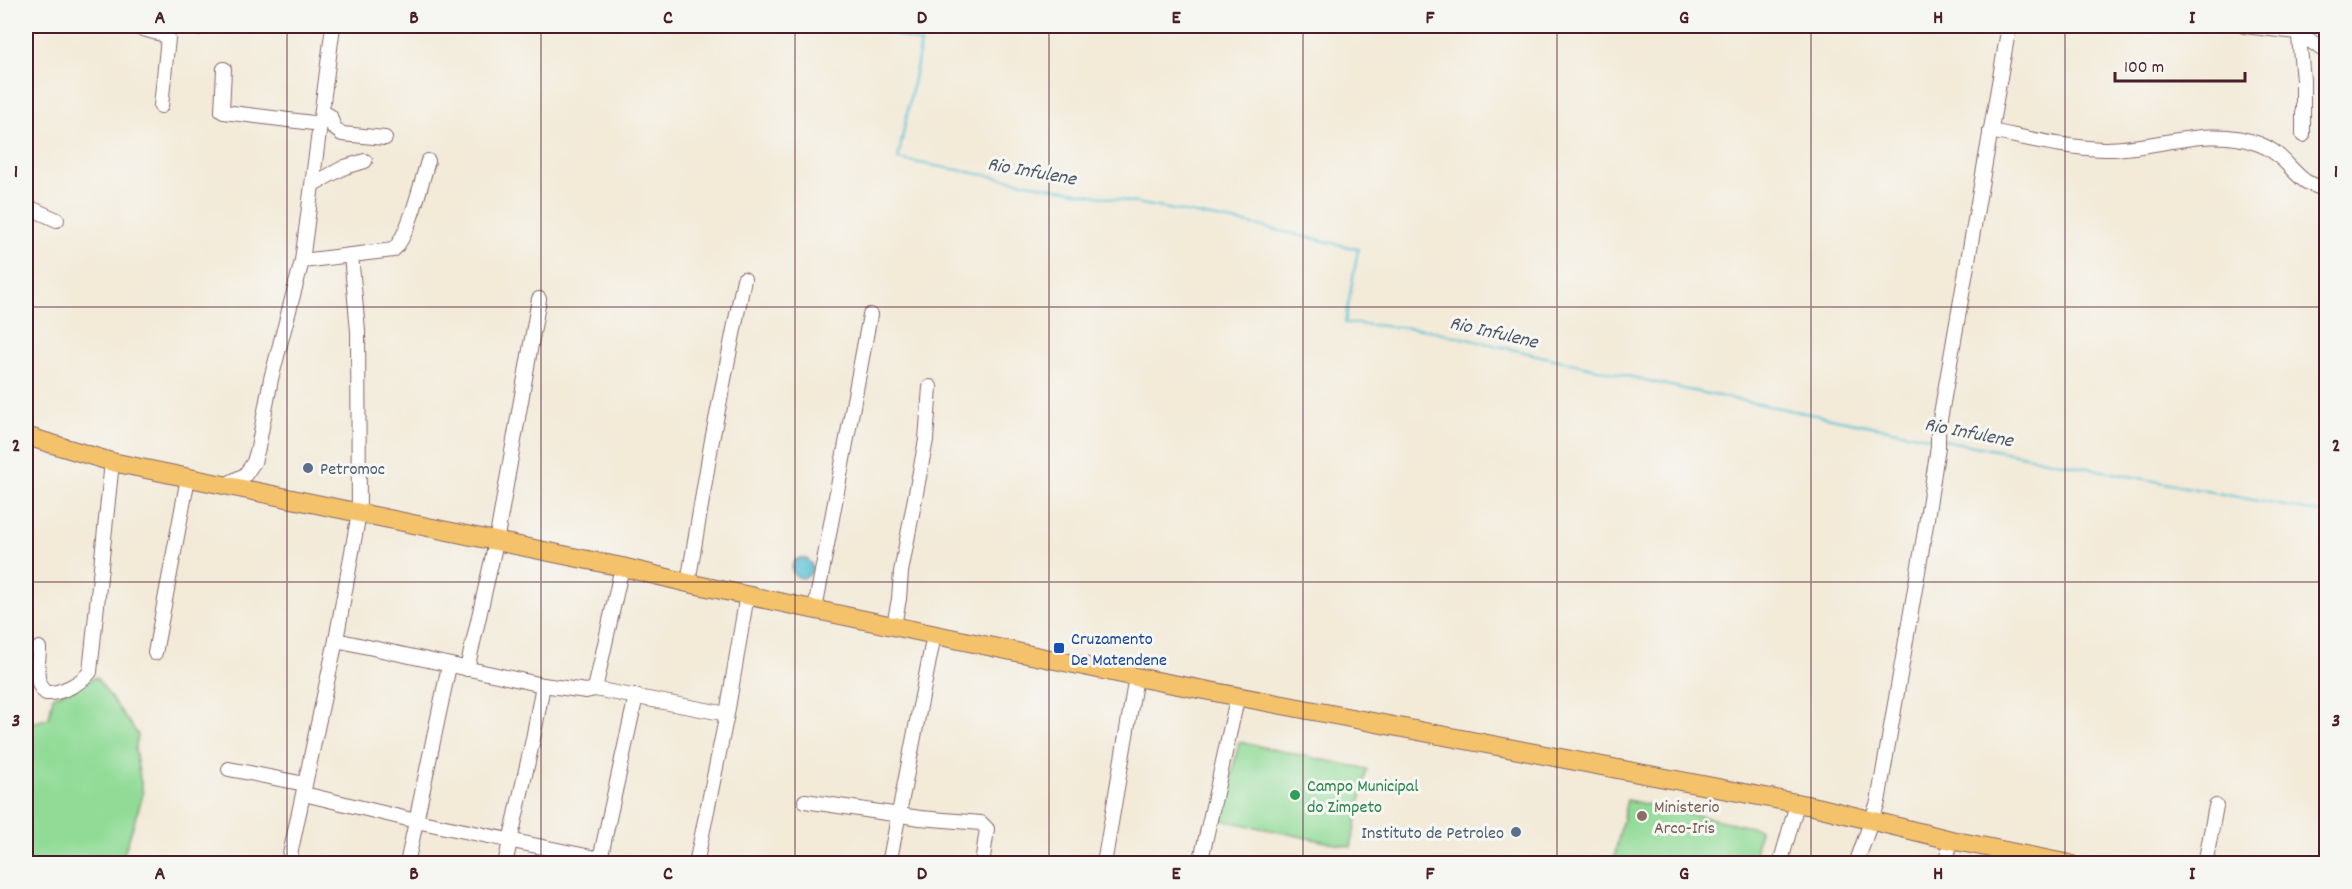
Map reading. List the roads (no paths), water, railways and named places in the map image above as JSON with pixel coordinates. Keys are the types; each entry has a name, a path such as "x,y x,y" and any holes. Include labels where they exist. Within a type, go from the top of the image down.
{"highway":[{"path":"26,436 112,462 223,486 622,567 688,583 1136,677 1797,804 1951,840 2007,857 2060,863"}],"street":[{"path":"132,26 165,35 168,38 160,106"},
{"path":"223,486 245,475 254,462 271,379 302,261 333,26"},
{"path":"1856,864 1878,802 1938,447 1938,431 2009,26"},
{"path":"2244,26 2298,29 2326,52"},
{"path":"2298,29 2303,80 2303,135"},
{"path":"224,69 222,111 224,112 322,118 330,116 334,128 342,134 385,138"},
{"path":"1990,131 2104,149 2195,138 2239,139 2259,144 2273,151 2306,182 2326,190"},
{"path":"313,184 345,167 365,161"},
{"path":"302,261 393,249 405,232 428,161"},
{"path":"26,206 57,220"},
{"path":"288,864 336,640 359,513 358,331 351,255"},
{"path":"688,583 712,440 744,279"},
{"path":"467,669 496,542 539,299"},
{"path":"815,609 870,315"},
{"path":"894,625 899,599 900,572 926,440 930,387"},
{"path":"39,648 38,681 39,687 46,693 62,690 84,680 90,672 112,462"},
{"path":"155,652 188,478"},
{"path":"595,689 622,567"},
{"path":"696,864 727,714 747,595"},
{"path":"889,864 934,634"},
{"path":"336,640 543,685 586,691 595,689 727,714"},
{"path":"407,864 449,666"},
{"path":"1104,864 1136,677"},
{"path":"505,864 543,685"},
{"path":"1200,864 1238,695"},
{"path":"600,861 636,696"},
{"path":"229,769 416,821 600,861 625,864"},
{"path":"805,801 981,823 987,829 982,864"},
{"path":"1780,864 1797,804"},
{"path":"2205,864 2216,806"},
{"path":"1945,864 1951,840"}],"water":[{"path":"802,558 809,561 812,568 809,575 802,578 795,575 792,568 795,561"}],"waterway":[{"name":"Rio Infulene","path":"881,26 897,35 921,43 898,159 1255,225 1358,249 1345,323 1424,329 1688,390 1932,438"},
{"name":"Rio Infulene","path":"1943,440 2326,514"}],"place":[{"name":"Petromoc","path":"308,468"},
{"name":"Cruzamento De Matendene","path":"1059,648"},
{"name":"Campo Municipal do Zimpeto","path":"1295,795"},
{"name":"Ministerio Arco-Iris","path":"1642,816"},
{"name":"Instituto de Petroleo","path":"1516,832"}]}
